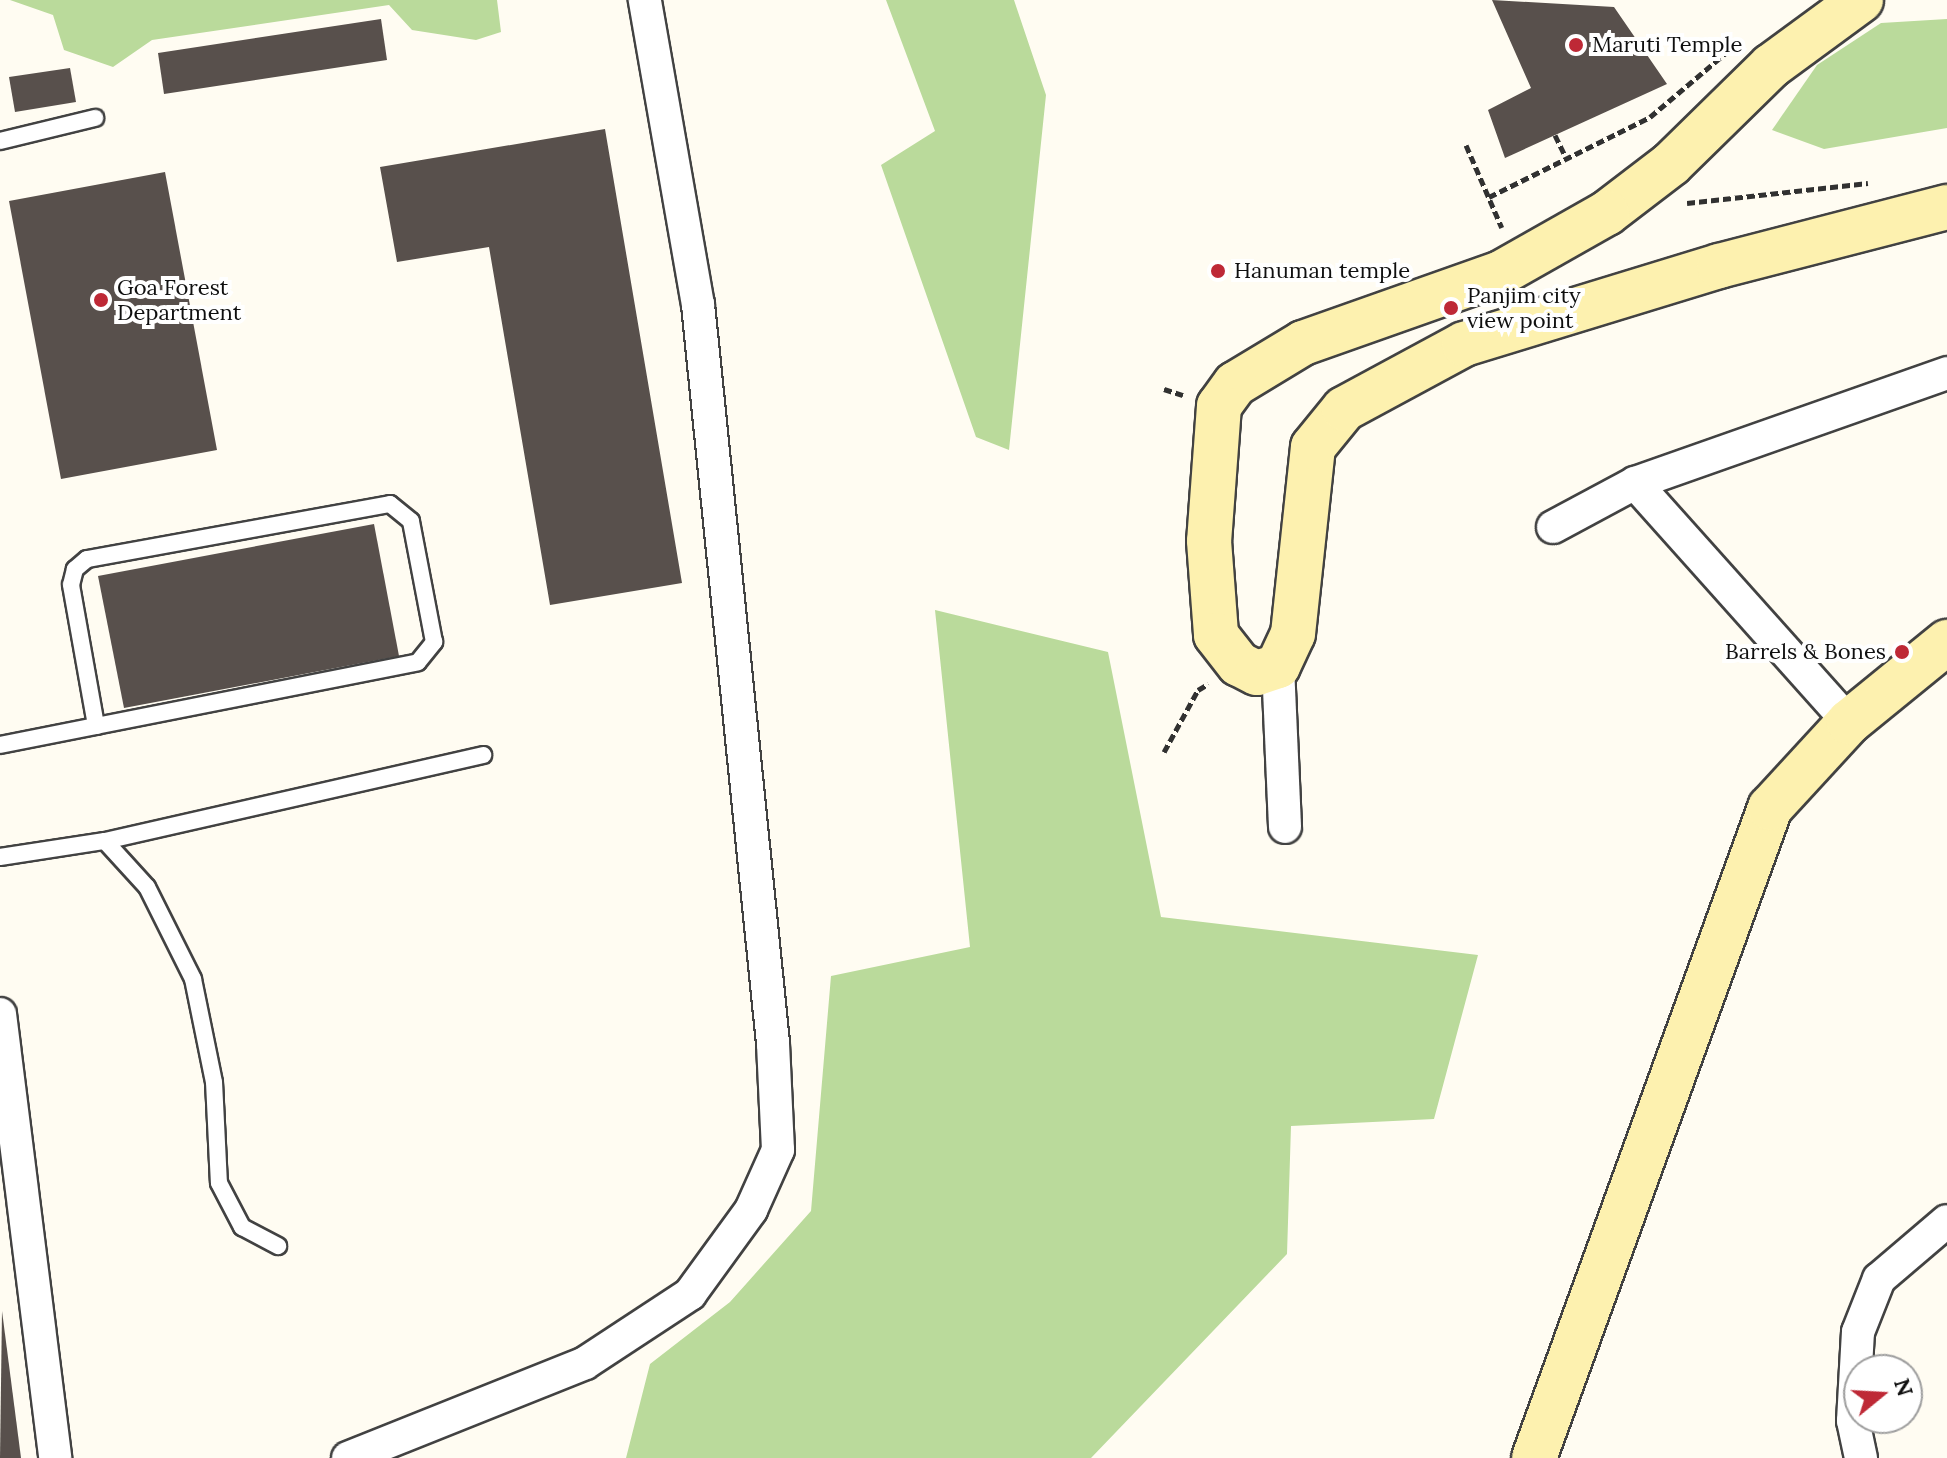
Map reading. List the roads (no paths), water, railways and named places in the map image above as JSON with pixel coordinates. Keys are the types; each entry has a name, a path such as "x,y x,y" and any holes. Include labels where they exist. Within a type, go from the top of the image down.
{"street":[{"path":"348,1458 585,1363 690,1294 751,1210 778,1150 773,1043 698,305 645,0"},
{"path":"1285,827 1259,665 1216,635 1209,541 1219,406 1235,384 1303,343 1501,273 1607,213 1671,164 1771,66 1861,0"},
{"path":"1259,665 1293,634 1313,447 1344,409 1464,344 1719,266 1947,207"},
{"path":"1553,527 1635,483 1947,373"},
{"path":"1635,483 1849,722"},
{"path":"1534,1458 1770,808 1849,722 1947,642"},
{"path":"0,1014 55,1458"},
{"path":"1861,1458 1853,1421 1858,1332 1879,1279 1947,1221"}],"lane":[{"path":"0,141 95,118"},
{"path":"0,745 96,726 418,662 434,642 411,521 390,504 87,559 75,569 71,585 96,726"},
{"path":"0,857 105,841 483,755"},
{"path":"105,841 147,887 193,979 214,1082 219,1183 242,1227 278,1246"}],"place":[{"name":"Maruti Temple","path":"1576,45"},
{"name":"Hanuman temple","path":"1218,271"},
{"name":"Goa Forest Department","path":"101,300"},
{"name":"Panjim city view point","path":"1451,308"},
{"name":"Barrels & Bones","path":"1902,652"}]}
